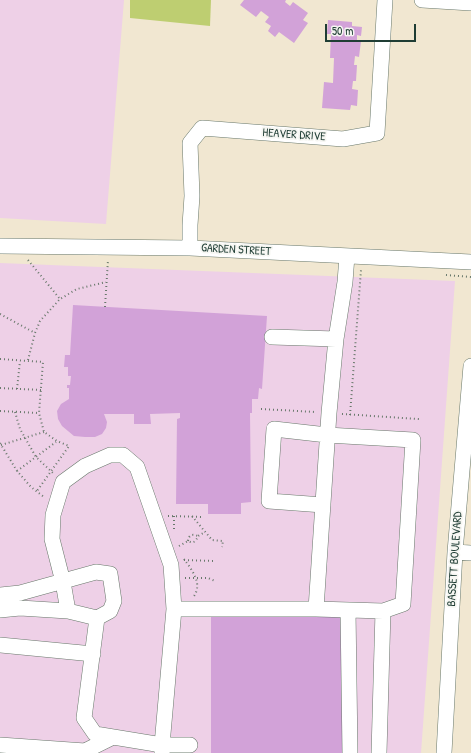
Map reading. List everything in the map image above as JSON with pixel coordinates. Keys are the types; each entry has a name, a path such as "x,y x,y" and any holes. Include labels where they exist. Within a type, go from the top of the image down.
{"street":[{"name":"HEAVER DRIVE","path":"190,248 192,196 190,143 202,128 343,139 377,133 385,0"},
{"path":"422,0 471,3"},
{"name":"GARDEN STREET","path":"0,246 190,248 471,262"},
{"path":"316,609 336,339 348,256"},
{"path":"272,337 336,339"},
{"name":"BASSETT BOULEVARD","path":"444,753 455,552 471,366"},
{"path":"174,609 316,609 383,611 404,604 413,440 274,430 269,500 323,505"},
{"path":"68,611 63,582 52,539 53,515 63,482 85,466 110,455 123,455 137,467 171,565 174,609 162,749"},
{"path":"455,552 471,553"},
{"path":"0,595 20,593 96,572 110,574 114,601 110,611 97,618 68,611 20,608 0,610"},
{"path":"348,610 350,753"},
{"path":"379,753 383,611"},
{"path":"97,618 84,718 95,734 162,749 190,745"},
{"path":"0,645 93,654"},
{"path":"0,745 85,751 113,737"}],"path":[{"path":"25,256 60,299"},
{"path":"105,307 108,257"},
{"path":"350,415 363,257"},
{"path":"28,361 35,333 40,321 60,299 77,289 106,282"},
{"path":"0,314 35,333"},
{"path":"0,359 43,362 39,413 44,432 57,441 69,446 37,491"},
{"path":"18,389 20,361"},
{"path":"0,388 42,390"},
{"path":"0,411 39,413"},
{"path":"16,412 20,429 36,456 63,482"},
{"path":"44,432 0,444 17,471 31,487 56,507"},
{"path":"17,471 57,441"},
{"path":"168,516 204,517"},
{"path":"174,516 174,532"},
{"path":"192,516 212,540 223,541 222,547"},
{"path":"188,541 196,541 198,536 205,532"},
{"path":"178,550 178,547 188,541 191,535 194,534 198,536"},
{"path":"182,555 196,578 197,592 194,595 193,609"},
{"path":"185,560 215,561"},
{"path":"172,578 208,578 215,581"}],"shaded area":[{"path":"0,0 124,0 106,224 0,218"},
{"path":"0,263 455,281 421,753 0,753"}],"green space":[{"path":"130,0 211,0 210,26 130,18"}],"building":[{"path":"244,0 286,0 285,2 290,6 293,2 308,13 303,20 308,23 294,43 279,32 275,37 268,31 271,26 265,22 269,17 261,11 256,17 240,5"},
{"path":"328,20 352,22 352,26 362,27 361,36 357,35 357,40 361,41 359,57 355,56 354,65 357,65 356,81 353,81 352,89 358,90 357,106 351,105 350,110 322,108 324,82 333,83 334,58 330,58 331,34 327,34"},
{"path":"73,305 267,316 262,389 259,388 258,399 252,399 252,413 250,413 251,502 241,503 241,514 208,514 208,504 176,504 177,419 180,418 180,413 150,414 151,424 134,424 134,414 104,414 107,422 106,428 102,434 95,437 74,436 62,426 58,419 57,411 61,404 69,399 69,388 67,388 67,385 70,385 71,376 68,376 68,367 64,367 65,355 70,355"},
{"path":"211,611 346,611 347,753 211,753"}]}
